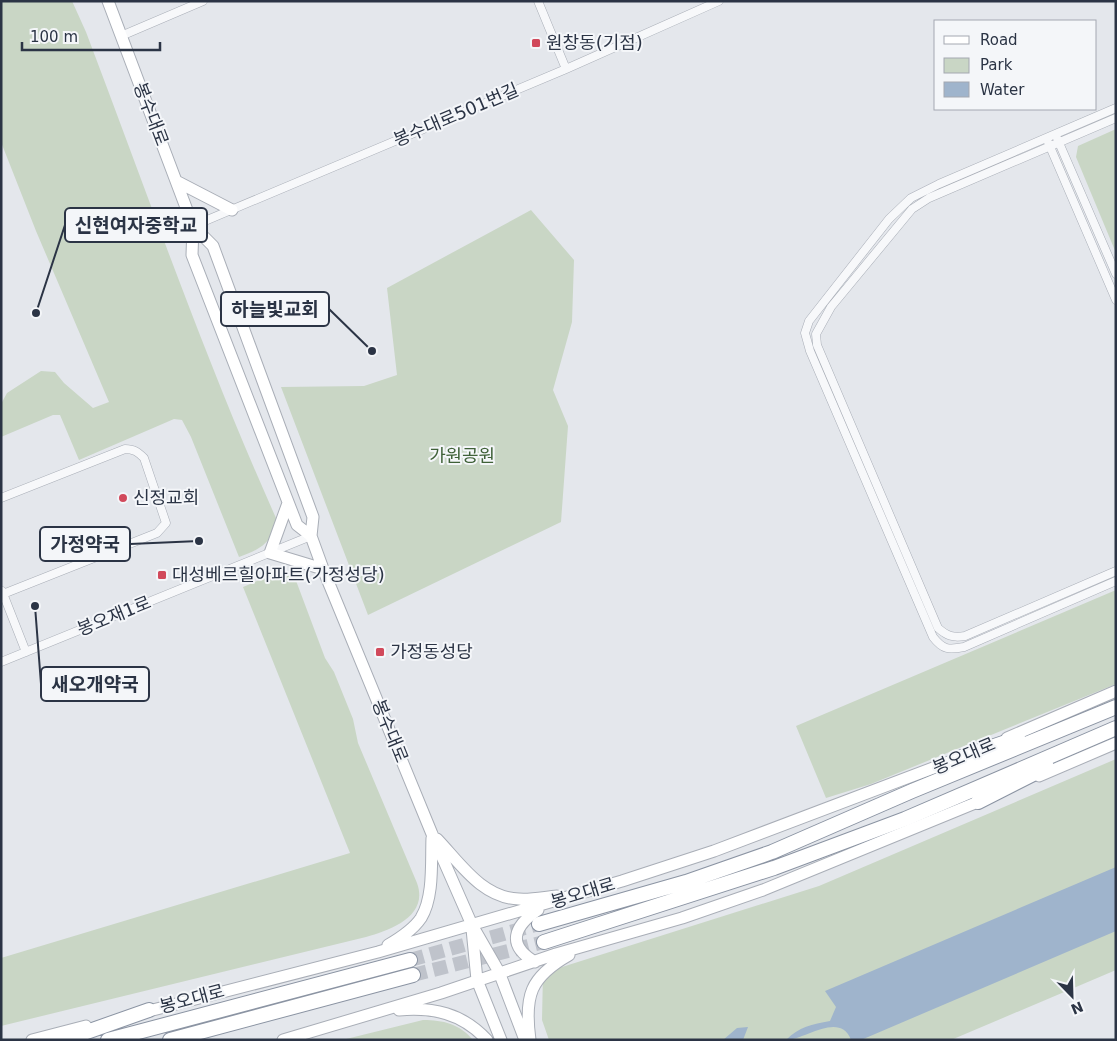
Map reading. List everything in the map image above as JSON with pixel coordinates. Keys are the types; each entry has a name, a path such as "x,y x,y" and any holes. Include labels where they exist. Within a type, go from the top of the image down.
{"highway":[{"path":"956,759 1116,706"},
{"name":"봉오대로","path":"539,924 686,882 772,852 1116,706"},
{"path":"978,802 1116,730"},
{"name":"봉오대로","path":"544,942 774,868 905,819 1116,730"},
{"name":"봉오대로","path":"108,1040 410,960"},
{"name":"봉오대로","path":"170,1040 413,975"},
{"path":"64,1040 149,1010"}],"main road":[{"name":"봉수대로","path":"108,1 192,226 192,255 296,526 311,536"},
{"path":"176,182 232,210"},
{"name":"봉수대로","path":"192,226 213,246 313,516 311,536 323,569 432,834 472,925 499,972 525,1040"},
{"path":"288,504 270,553 286,560 323,569"},
{"name":"봉오대로","path":"32,1040 378,952 545,904 714,851 956,759 1116,691"},
{"path":"283,1040 499,972 682,918 763,890 1116,743"},
{"path":"432,834 479,884 501,897 519,899 574,895"},
{"path":"378,952 409,931 420,920 425,910 431,866 432,834"},
{"path":"535,962 521,951 516,942 517,935 519,926 525,918 545,904"},
{"name":"봉수대로","path":"472,925 477,980 502,1040"},
{"path":"530,1040 528,996 533,986 543,973 556,963 586,946"},
{"path":"372,1012 420,1008 440,1011 452,1014 470,1024 486,1040"}],"street":[{"path":"121,36 203,1"},
{"path":"538,1 566,69"},
{"name":"봉수대로501번길","path":"192,226 566,69 708,4 719,1"},
{"path":"1116,108 939,184 911,198 889,219 820,306 809,321 804,333 929,628 941,647 949,650 964,647 1116,581"},
{"path":"1116,118 929,198 912,209 830,307 816,334 817,345 938,628 946,635 954,638 965,636 1116,571"},
{"path":"1056,134 1116,274"},
{"path":"1046,138 1116,300"},
{"path":"1,498 125,449 131,449 138,452 144,458 166,523 156,534 2,592 26,652"},
{"name":"봉오재1로","path":"1,662 311,536"}],"green space":[{"path":"1,1 72,1 86,32 201,338 276,518 273,533 269,539 254,551 239,557 191,437 182,420 174,419 79,460 60,415 53,415 1,437 1,404 7,393 41,371 55,372 64,383 93,408 109,402 36,231 1,142"},
{"path":"1116,129 1116,253 1076,157 1078,146"},
{"name":"가원공원","path":"531,210 574,260 572,322 553,390 568,426 561,522 368,615 281,387 364,386 397,375 387,288"},
{"path":"280,571 295,578 325,658 334,672 353,719 358,743 417,883 418,904 413,913 396,926 366,937 1,1026 1,958 350,853 243,587"},
{"path":"1116,590 1116,684 871,784 826,798 796,726"},
{"path":"1116,759 1116,970 951,1040 549,1040 542,1020 543,973 819,886"},
{"path":"423,1020 451,1024 463,1030 473,1040 342,1040"}],"water":[{"path":"1116,867 1116,931 861,1040 851,1040 846,1032 839,1028 831,1027 786,1040 806,1027 830,1021 836,1007 825,991"},
{"path":"748,1027 743,1040 723,1040 737,1028"}],"tunnel":[{"path":"410,960 539,924"},
{"path":"413,975 544,942"}],"place":[{"name":"원창동(기점)","path":"536,43"},
{"name":"신현여자중학교","path":"36,313"},
{"name":"하늘빛교회","path":"372,351"},
{"name":"신정교회","path":"123,498"},
{"name":"가정약국","path":"199,541"},
{"name":"대성베르힐아파트(가정성당)","path":"162,575"},
{"name":"새오개약국","path":"35,606"},
{"name":"가정동성당","path":"380,652"}]}
